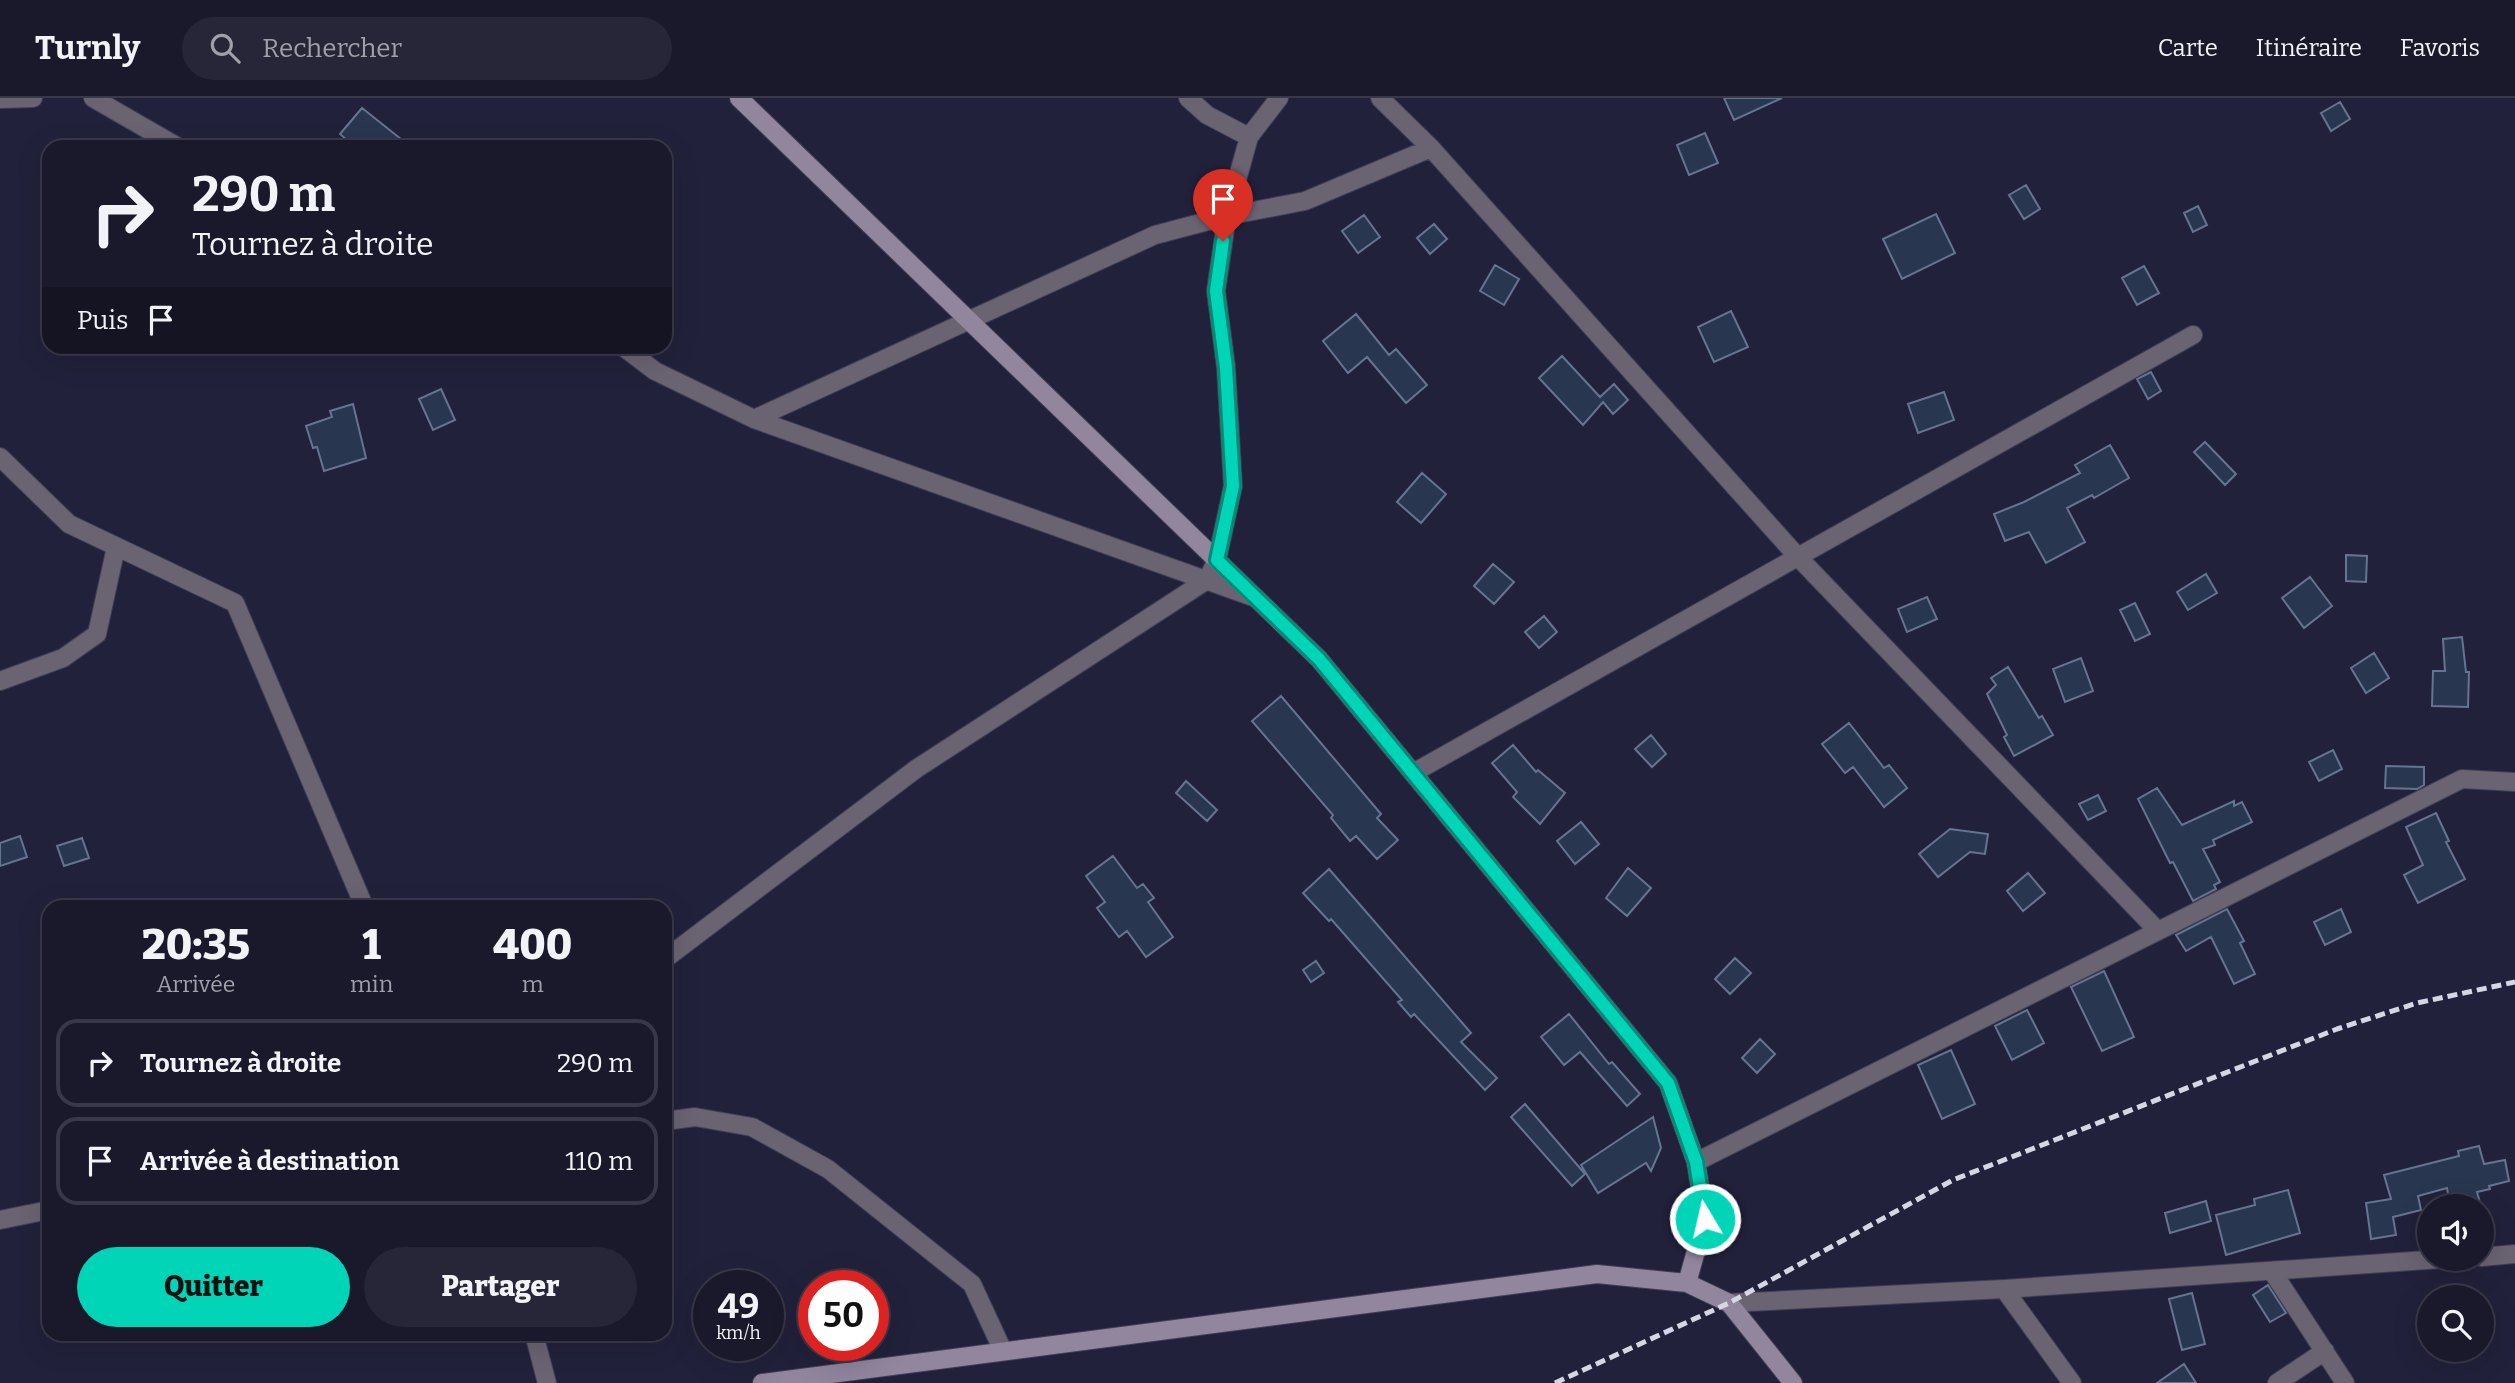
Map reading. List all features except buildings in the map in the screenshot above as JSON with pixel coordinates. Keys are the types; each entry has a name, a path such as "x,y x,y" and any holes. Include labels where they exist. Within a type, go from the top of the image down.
{"main road":[{"path":"739,98 1319,659 1668,1083 1696,1162 1705,1219 1687,1283"},
{"path":"762,1383 1597,1274 1687,1283 1729,1303 1793,1383"}],"street":[{"path":"0,99 33,98"},
{"path":"93,98 166,140"},
{"path":"1188,98 1207,116 1249,137"},
{"path":"672,954 916,769 1207,580 1217,560 1233,486 1226,368 1216,291 1227,216 1249,137 1279,98"},
{"path":"1380,98 1431,148 1797,556 2158,931"},
{"path":"754,419 1155,235 1227,216 1305,201 1431,148"},
{"path":"1413,773 2193,335"},
{"path":"632,354 655,372 754,419 1256,598"},
{"path":"0,457 69,524 234,603 361,900"},
{"path":"0,681 63,658 97,634 116,547"},
{"path":"1696,1162 2462,779 2515,782"},
{"path":"672,1120 695,1117 752,1127 828,1168 972,1284 1003,1351"},
{"path":"0,1220 42,1211"},
{"path":"2494,1255 2515,1254"},
{"path":"1729,1303 2004,1289 2417,1261"},
{"path":"2272,1271 2345,1383"},
{"path":"2004,1289 2072,1383"},
{"path":"536,1341 547,1383"},
{"path":"2277,1383 2325,1351"}],"railway":[{"path":"1555,1383 1729,1303 1953,1180 2337,1029 2417,1003 2515,982"}],"route":[{"path":"1223,241 1216,291 1226,368 1233,486 1217,560 1319,659 1668,1083 1696,1162 1705,1219"}]}
